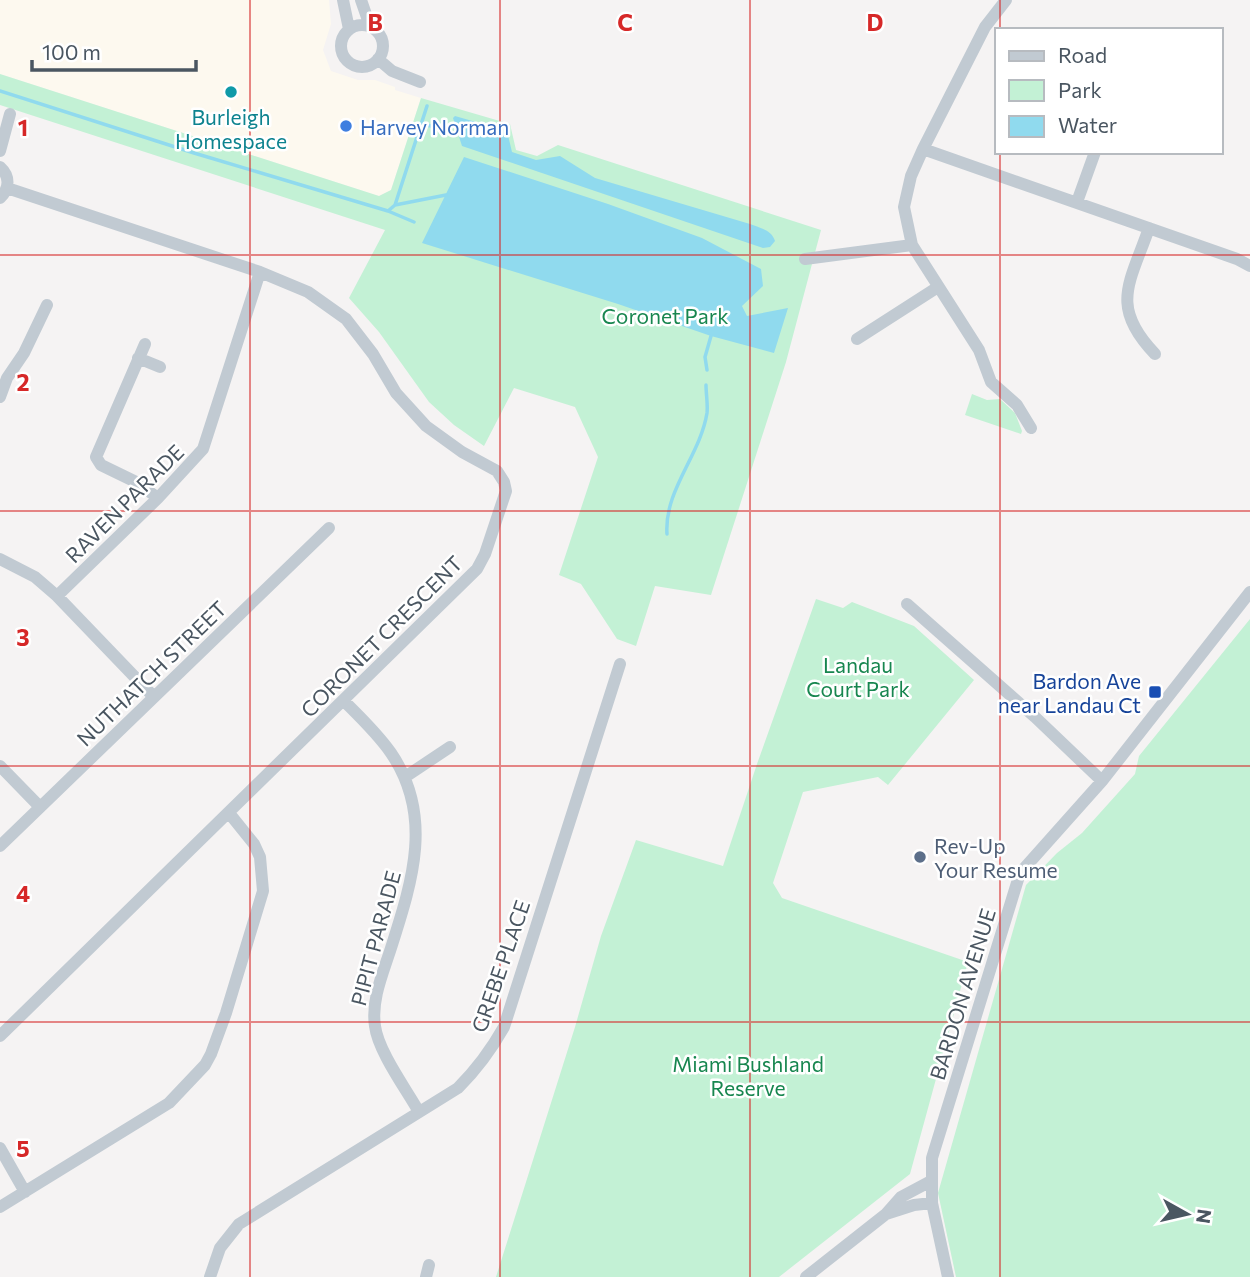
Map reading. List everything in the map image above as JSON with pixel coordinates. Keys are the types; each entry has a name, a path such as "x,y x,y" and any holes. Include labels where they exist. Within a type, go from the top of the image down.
{"street":[{"path":"343,0 349,29"},
{"path":"361,0 370,26 383,40 383,51 378,60 367,66 354,65 349,62 341,46 345,34 359,25 370,26"},
{"path":"1006,0 985,27 923,149 911,176 904,207 912,245 979,350 991,382 1017,405 1031,428"},
{"path":"378,60 392,71 420,82"},
{"path":"0,151 10,114"},
{"path":"923,149 1237,259 1250,266"},
{"path":"1077,202 1094,154"},
{"path":"0,167 7,177 4,193"},
{"name":"CORONET CRESCENT","path":"0,1035 345,701 477,569 485,554 506,491 497,471 462,452 426,426 396,393 373,354 346,319 308,292 260,272 4,193"},
{"path":"1149,228 1129,287 1127,310 1139,337 1155,354"},
{"path":"805,259 912,245"},
{"name":"RAVEN PARADE","path":"57,596 158,498 203,449 260,272"},
{"path":"858,339 938,287"},
{"path":"0,397 7,377 24,353 47,305"},
{"path":"145,344 96,457 101,465 136,482 158,498"},
{"path":"138,358 160,368"},
{"name":"NUTHATCH STREET","path":"0,846 329,528"},
{"path":"0,559 35,578 57,596 154,697"},
{"name":"BARDON AVENUE","path":"948,1277 932,1202 932,1158 1017,881 1029,862 1102,780 1250,592"},
{"path":"907,604 1102,780"},
{"name":"GREBE PLACE","path":"210,1277 220,1248 239,1224 458,1088 476,1071 504,1027 620,663"},
{"name":"PIPIT PARADE","path":"345,701 389,750 405,777 415,821 412,880 380,982 374,1014 379,1042 419,1111"},
{"path":"405,777 450,747"},
{"path":"0,766 40,807"},
{"path":"0,1208 169,1103 205,1065 226,1013 263,891 260,857 254,844 229,813"},
{"path":"0,1148 25,1192"},
{"path":"806,1277 886,1214 901,1197 931,1181"},
{"path":"886,1214 932,1202"}],"shaded area":[{"name":"Burleigh Homespace","path":"0,0 329,0 331,24 323,50 331,71 358,80 375,80 421,98 391,190 379,196 0,74"}],"green space":[{"name":"Coronet Park","path":"0,74 379,196 391,190 421,98 510,124 516,150 537,156 558,145 821,230 786,362 711,595 655,586 636,646 617,639 581,584 559,575 598,457 575,407 514,388 484,446 454,425 429,402 379,332 349,298 385,230 0,105"},
{"path":"972,394 987,400 1000,399 1015,413 1021,434 965,415"},
{"name":"Miami Bushland Reserve","path":"816,599 843,608 852,602 914,626 974,680 888,785 878,777 803,792 773,883 782,898 968,962 910,1174 779,1277 496,1277 601,936 636,840 723,866"},
{"path":"1250,619 1250,1277 956,1277 938,1193 1026,885 1057,853 1082,833 1135,774 1139,756"}],"water":[{"path":"455,116 507,131 512,152 536,160 560,156 595,178 762,228 775,241 770,247 763,248 462,146 453,118"},
{"path":"464,157 702,238 761,269 763,286 742,306 747,316 788,308 774,353 711,336 422,243"}],"waterway":[{"path":"0,91 388,211 395,205 427,106"},
{"path":"422,124 440,128"},
{"path":"395,205 446,195"},
{"path":"388,211 414,222"},
{"path":"707,370 705,357 711,336"},
{"path":"667,534 676,488 703,429 707,410 706,385"}],"place":[{"name":"Burleigh Homespace","path":"231,92"},
{"name":"Harvey Norman","path":"346,126"},
{"name":"Bardon Ave near Landau Ct","path":"1155,692"},
{"name":"Rev-Up Your Resume","path":"920,857"}],"park label":[{"name":"Landau Court Park","path":"858,676"}]}
